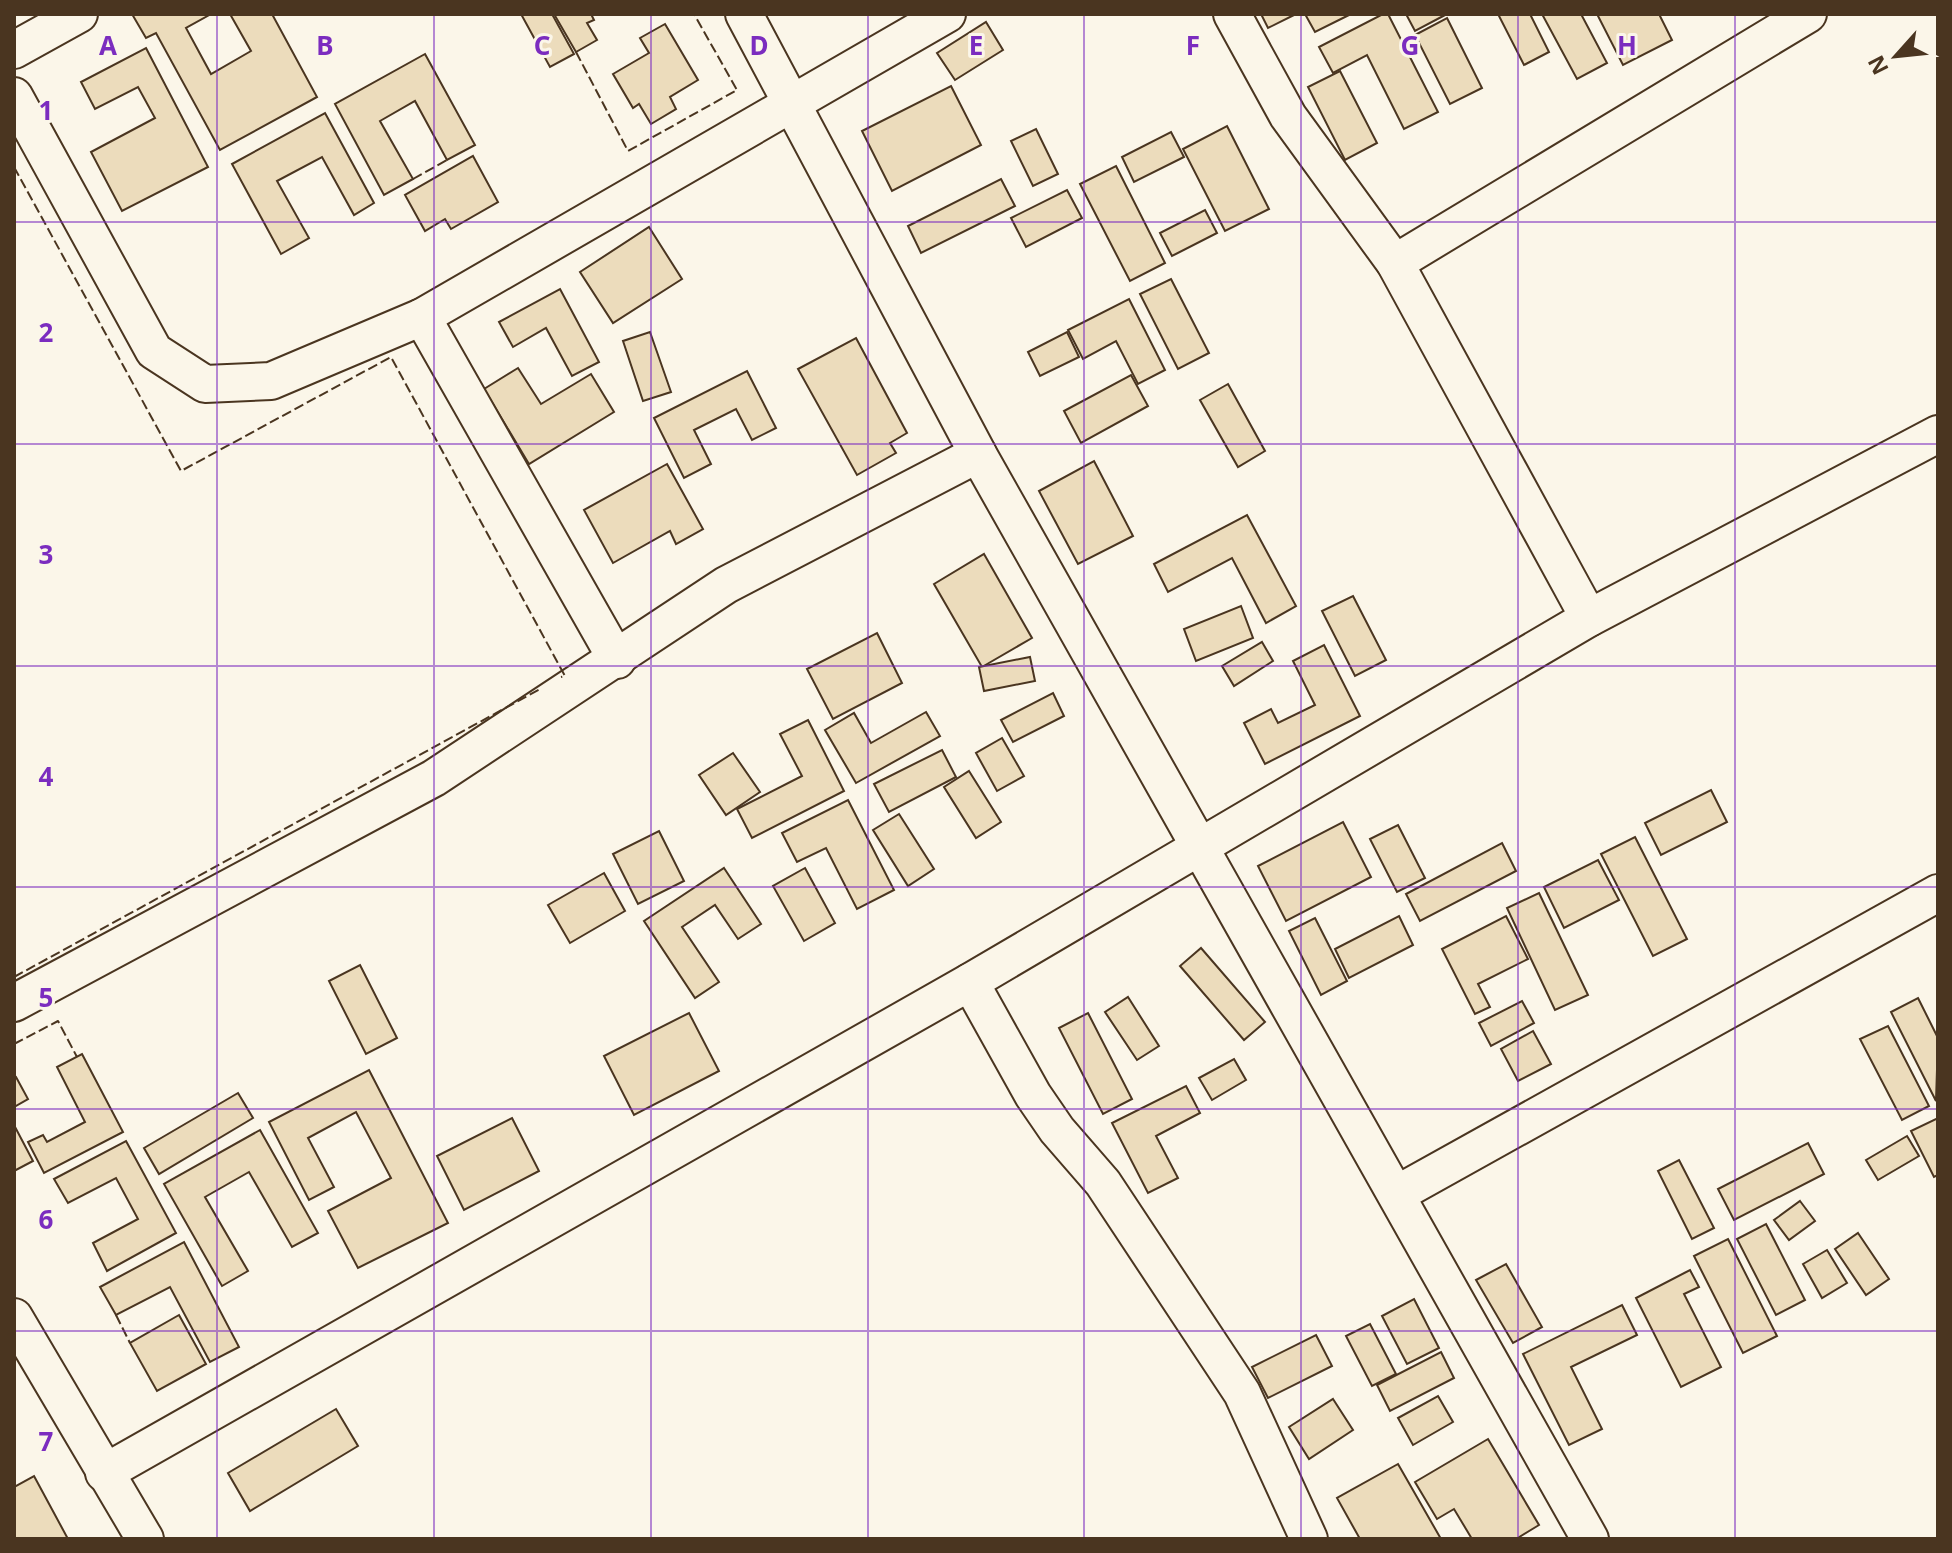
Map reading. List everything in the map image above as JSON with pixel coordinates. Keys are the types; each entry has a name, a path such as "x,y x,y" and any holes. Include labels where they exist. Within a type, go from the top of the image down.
{"street":[{"path":"14,50 79,14"},
{"path":"744,14 978,454 1590,1539"},
{"path":"14,96 154,351 205,384 271,381 422,317 947,14"},
{"path":"1232,14 1288,116 1395,263 1589,618"},
{"path":"1395,263 1808,14"},
{"path":"422,317 617,660"},
{"path":"104,1473 970,982 1589,618 1938,434"},
{"path":"14,1003 434,778 617,660 726,585 978,454"},
{"path":"1397,1194 1938,893"},
{"path":"970,982 1033,1095 1057,1130 1103,1183 1242,1393 1309,1539"},
{"path":"14,1317 145,1539"}],"building":[{"path":"132,14 211,14 186,28 211,74 251,51 230,14 272,14 317,97 220,150 156,33 146,38"},
{"path":"521,14 552,14 574,54 550,67"},
{"path":"554,14 591,14 594,20 587,23 597,40 576,52"},
{"path":"1261,14 1296,14 1268,28"},
{"path":"1305,14 1351,14 1315,32"},
{"path":"1388,14 1438,112 1404,129 1367,55 1333,73 1319,47"},
{"path":"1406,14 1447,14 1415,31"},
{"path":"1498,14 1530,14 1549,52 1524,65"},
{"path":"1542,14 1581,14 1607,63 1577,79"},
{"path":"1597,14 1659,14 1672,40 1623,65"},
{"path":"1447,18 1482,88 1450,104 1415,35"},
{"path":"986,22 1003,50 955,80 937,53"},
{"path":"665,24 698,80 670,97 676,109 651,124 639,104 633,108 613,74 649,53 640,38"},
{"path":"146,48 208,167 122,211 91,152 155,118 138,87 95,109 81,82"},
{"path":"425,54 475,145 447,160 415,101 380,121 413,179 384,195 335,104"},
{"path":"1340,71 1377,143 1345,160 1308,87"},
{"path":"951,86 981,145 892,191 862,131"},
{"path":"325,113 374,203 354,215 322,157 277,181 309,238 281,254 232,164"},
{"path":"1227,126 1269,209 1225,231 1183,149"},
{"path":"1036,129 1058,174 1033,186 1011,141"},
{"path":"1171,132 1184,157 1134,182 1122,157"},
{"path":"473,156 498,202 451,229 445,219 425,231 405,195"},
{"path":"1116,166 1165,263 1130,281 1080,184"},
{"path":"1001,179 1015,206 921,253 908,226"},
{"path":"1067,190 1082,218 1026,247 1011,218"},
{"path":"1205,210 1217,233 1172,256 1160,233"},
{"path":"649,227 682,279 613,323 580,272"},
{"path":"1171,279 1209,353 1178,369 1140,294"},
{"path":"560,289 599,362 572,376 546,328 513,347 499,322"},
{"path":"1129,299 1165,370 1138,384 1116,341 1083,359 1068,330"},
{"path":"650,332 671,392 643,401 623,341"},
{"path":"1067,332 1079,357 1040,376 1028,352"},
{"path":"856,338 907,433 890,443 896,453 857,475 798,369"},
{"path":"518,368 541,404 591,374 614,412 529,464 484,389"},
{"path":"747,371 776,428 752,440 736,409 694,430 711,464 684,478 654,418"},
{"path":"1131,375 1148,406 1081,443 1064,411"},
{"path":"1228,384 1265,451 1238,467 1200,400"},
{"path":"1094,461 1133,536 1078,564 1039,491"},
{"path":"667,464 703,529 676,544 670,531 613,563 584,510"},
{"path":"1247,515 1296,606 1266,623 1232,558 1168,592 1154,564"},
{"path":"984,554 1032,638 982,667 934,584"},
{"path":"1353,596 1386,660 1355,676 1322,611"},
{"path":"1241,606 1253,638 1196,661 1184,629"},
{"path":"877,633 902,683 833,719 807,669"},
{"path":"1262,642 1273,661 1234,686 1222,666"},
{"path":"1324,645 1360,716 1265,764 1244,723 1271,709 1278,723 1315,705 1293,661"},
{"path":"1030,657 1035,681 984,691 979,667"},
{"path":"1053,693 1064,716 1013,742 1001,720"},
{"path":"926,712 940,736 856,783 825,730 854,713 871,743"},
{"path":"808,720 844,791 752,838 737,809 802,776 780,734"},
{"path":"1002,738 1024,776 997,791 976,753"},
{"path":"942,750 956,777 889,812 874,784"},
{"path":"733,753 760,792 726,815 699,775"},
{"path":"969,771 1001,822 976,838 944,787"},
{"path":"1711,790 1727,822 1661,855 1645,823"},
{"path":"848,800 894,890 857,909 826,848 797,862 782,833"},
{"path":"899,814 934,869 908,886 873,830"},
{"path":"1343,822 1371,877 1286,921 1258,866"},
{"path":"1398,825 1425,878 1397,892 1370,839"},
{"path":"659,831 684,881 638,904 613,854"},
{"path":"1635,837 1687,939 1653,956 1601,854"},
{"path":"1502,843 1516,871 1420,921 1406,894"},
{"path":"1598,860 1619,900 1564,928 1544,887"},
{"path":"724,868 761,924 738,939 715,905 682,927 719,982 695,998 644,921"},
{"path":"805,868 835,923 804,941 773,886"},
{"path":"604,873 625,911 570,943 548,905"},
{"path":"1539,893 1588,995 1555,1010 1507,908"},
{"path":"1399,916 1413,945 1349,978 1335,949"},
{"path":"1506,916 1528,959 1478,984 1490,1007 1475,1014 1442,949"},
{"path":"1315,918 1347,981 1321,995 1289,931"},
{"path":"1201,948 1265,1022 1244,1040 1180,966"},
{"path":"360,965 397,1038 366,1054 329,981"},
{"path":"1128,997 1159,1046 1137,1060 1105,1012"},
{"path":"1918,998 1938,1038 1936,1101 1891,1012"},
{"path":"1522,1001 1534,1023 1491,1046 1479,1023"},
{"path":"689,1013 719,1071 634,1115 604,1056"},
{"path":"1088,1013 1132,1099 1103,1114 1059,1028"},
{"path":"1888,1026 1929,1106 1902,1120 1860,1039"},
{"path":"1533,1031 1551,1064 1518,1081 1501,1049"},
{"path":"82,1054 123,1132 44,1173 28,1142 43,1135 47,1142 85,1122 57,1067"},
{"path":"1234,1059 1246,1080 1212,1100 1199,1078"},
{"path":"369,1070 448,1223 358,1268 328,1211 391,1178 356,1112 308,1138 334,1187 309,1200 269,1122"},
{"path":"14,1078 28,1099 14,1107"},
{"path":"1186,1086 1200,1113 1156,1136 1178,1178 1148,1193 1112,1123"},
{"path":"238,1093 253,1118 159,1174 144,1148"},
{"path":"512,1118 539,1171 464,1210 437,1156"},
{"path":"1938,1118 1938,1175 1934,1177 1911,1131"},
{"path":"14,1125 33,1161 14,1171"},
{"path":"260,1130 318,1233 292,1247 249,1172 205,1197 248,1271 222,1286 164,1184"},
{"path":"1907,1136 1919,1156 1878,1180 1866,1160"},
{"path":"126,1141 176,1233 107,1271 93,1243 138,1219 116,1178 68,1203 54,1179"},
{"path":"1808,1143 1824,1174 1734,1220 1718,1189"},
{"path":"1679,1160 1714,1228 1692,1239 1658,1171"},
{"path":"1800,1201 1815,1221 1789,1240 1774,1220"},
{"path":"1766,1224 1805,1300 1776,1315 1737,1239"},
{"path":"1858,1233 1889,1279 1866,1295 1835,1249"},
{"path":"1728,1239 1777,1336 1743,1353 1694,1256"},
{"path":"184,1242 239,1347 210,1362 170,1287 116,1315 100,1287"},
{"path":"1827,1250 1847,1283 1822,1298 1803,1264"},
{"path":"1506,1264 1542,1327 1513,1343 1476,1280"},
{"path":"1690,1270 1699,1287 1684,1294 1721,1367 1681,1387 1636,1298"},
{"path":"1414,1299 1439,1348 1407,1364 1382,1316"},
{"path":"1622,1305 1637,1335 1571,1367 1602,1429 1569,1445 1523,1354"},
{"path":"179,1315 206,1364 157,1391 130,1343"},
{"path":"1370,1324 1396,1374 1372,1386 1346,1336"},
{"path":"1316,1335 1332,1366 1268,1398 1252,1367"},
{"path":"1441,1352 1454,1378 1390,1411 1377,1385"},
{"path":"1438,1396 1453,1422 1413,1445 1398,1418"},
{"path":"1333,1399 1353,1430 1309,1459 1289,1427"},
{"path":"336,1409 358,1446 250,1511 228,1473"},
{"path":"1488,1439 1539,1525 1516,1539 1472,1539 1454,1509 1437,1519 1415,1482"},
{"path":"1398,1464 1441,1539 1360,1539 1337,1498"},
{"path":"34,1476 68,1539 14,1539 14,1487"}],"fence":[{"path":"576,52 628,151 737,90 694,14"},
{"path":"413,179 447,160"},
{"path":"14,167 181,471 391,357 565,676 561,677"},
{"path":"14,977 540,689"},
{"path":"14,1044 58,1021 77,1057"},
{"path":"116,1315 130,1343"}]}
